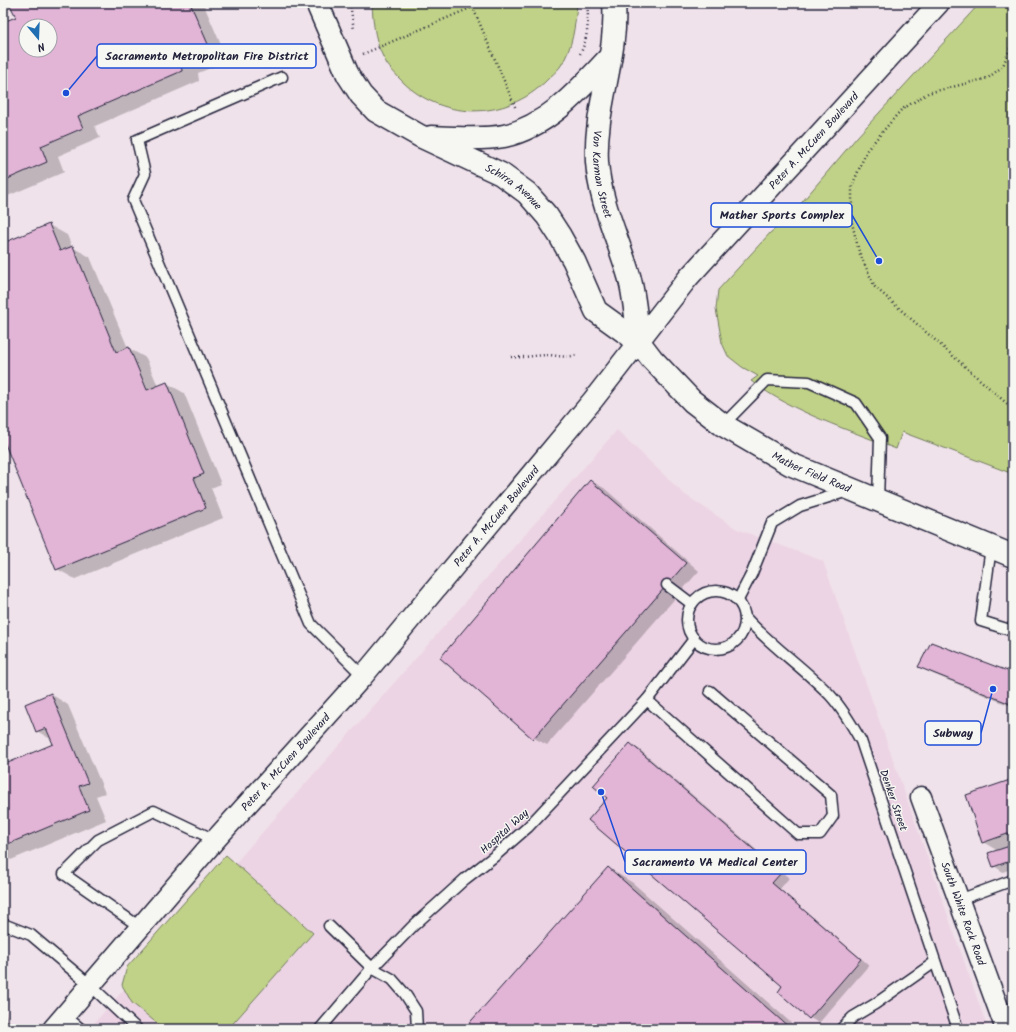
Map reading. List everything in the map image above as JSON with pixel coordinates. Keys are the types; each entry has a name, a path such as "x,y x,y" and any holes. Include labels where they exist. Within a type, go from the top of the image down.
{"street":[{"name":"Schirra Avenue","path":"317,3 348,75 361,95 376,111 420,136 501,174 527,193 547,216 560,236 574,261 596,310 639,342"},
{"name":"Von Karman Street","path":"614,3 611,56 602,96 597,135 597,163 603,199 629,277 639,342"},
{"name":"Peter A. McCuen Boulevard","path":"58,1022 215,840 363,676 592,400 688,278 939,3"},
{"path":"420,136 466,138 504,136 528,127 554,112 582,88 611,56"},
{"name":"Mather Field Road","path":"639,342 652,359 692,401 723,425 790,464 1013,556"},
{"name":"South White Rock Road","path":"921,797 1006,1029"}],"lane":[{"path":"282,77 137,140 145,174 133,200 311,624 363,676"},
{"path":"723,425 767,380 809,382 856,403 880,438 878,500"},
{"path":"738,600 752,573 772,524 800,506 853,490"},
{"path":"991,546 981,621 1013,631"},
{"path":"667,585 692,604"},
{"path":"716,591 726,592 738,600 741,604 745,617 743,632 738,640 730,646 720,649 711,649 701,646 689,631 687,622 688,612 692,604 698,597 707,592 716,591"},
{"name":"Denker Street","path":"745,617 759,632 830,694 861,741 958,1029"},
{"name":"Hospital Way","path":"320,1029 372,968 413,926 465,879 496,856 528,827 647,700 694,639"},
{"path":"647,700 798,834 820,834 833,816 831,795 710,691"},
{"path":"140,927 64,874 98,840 154,811 215,840"},
{"path":"958,900 1013,880"},
{"path":"3,924 31,935 137,1029"},
{"path":"329,926 372,968 392,980 405,994 416,1011 417,1029"},
{"path":"841,1029 853,1016 875,1004 935,962"},
{"path":"58,1022 81,1029"}],"path":[{"path":"350,3 355,37"},
{"path":"471,3 518,114"},
{"path":"363,54 482,3"},
{"path":"578,60 584,47 589,19 587,3"},
{"path":"1013,41 1003,66 988,78 928,93 901,110 868,150 852,186 852,223 859,252 875,287 1013,409"},
{"path":"360,48 366,59"},
{"path":"511,357 526,358 548,355 567,358 576,355"}],"shaded area":[{"path":"617,430 684,494 737,529 823,561 988,1029 89,1029"}],"green space":[{"path":"372,3 577,4 571,45 557,71 531,94 512,103 493,109 473,111 453,109 433,102 415,92 399,78 388,66 377,42"},
{"path":"980,3 1013,3 1013,474 902,432 896,449 821,420 785,402 751,381 758,376 742,367 728,356 722,343 716,309 718,290 771,232 786,221 857,137"},
{"path":"226,855 313,933 228,1029 164,1029 132,1003 122,985 127,967"}],"building":[{"path":"9,3 190,3 211,51 181,63 182,71 78,116 83,128 41,146 47,162 3,181 3,22 16,17"},
{"path":"49,224 60,251 73,246 116,352 129,347 147,390 167,382 204,474 194,478 206,508 56,570 3,439 3,243"},
{"path":"590,480 686,563 533,739 440,658"},
{"path":"931,642 1013,673 1013,705 918,667"},
{"path":"51,693 88,783 79,786 89,810 3,846 3,765 53,744 46,728 36,732 25,704"},
{"path":"630,743 781,873 772,883 861,959 809,1019 778,992 782,986 588,820 607,798 593,786"},
{"path":"1013,779 1013,832 982,843 966,795"},
{"path":"1013,845 1013,860 993,867 988,853"},
{"path":"608,867 791,1029 464,1029"}],"place":[{"name":"Sacramento Metropolitan Fire District","path":"66,93"},
{"name":"Mather Sports Complex","path":"879,261"},
{"name":"Subway","path":"993,689"},
{"name":"Sacramento VA Medical Center","path":"601,792"}]}
